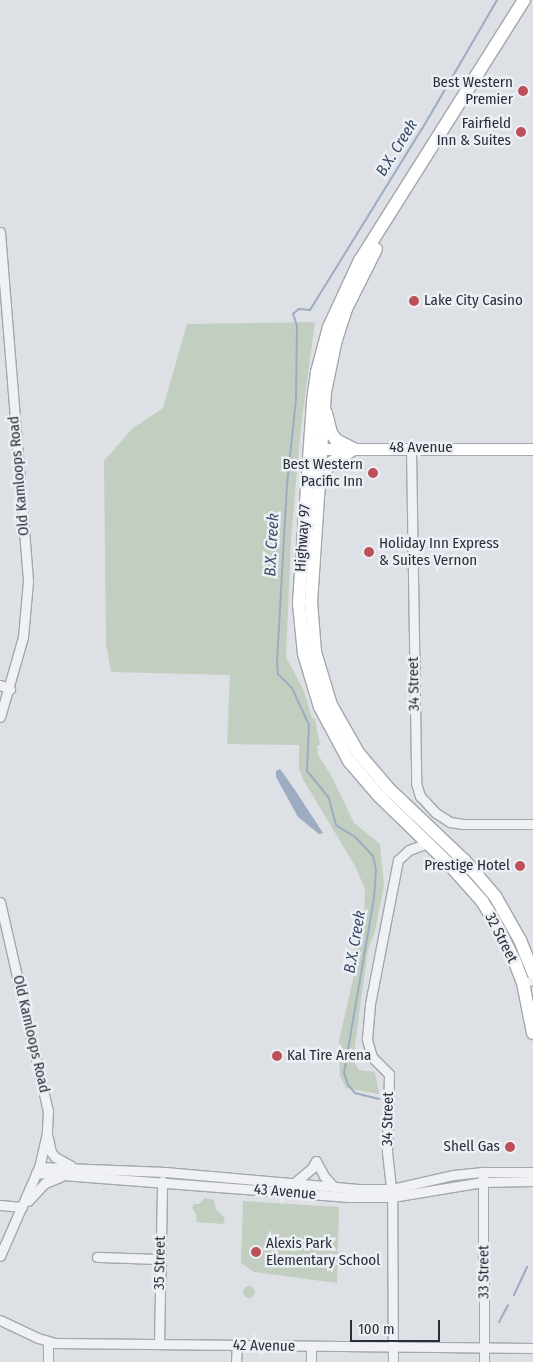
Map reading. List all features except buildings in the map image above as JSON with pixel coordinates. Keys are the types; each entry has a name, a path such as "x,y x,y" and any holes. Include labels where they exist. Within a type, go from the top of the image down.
{"highway":[{"path":"437,144 524,0"},
{"path":"437,144 533,2"},
{"name":"Highway 97","path":"437,144 385,234 346,309 336,339 314,449 317,493 311,602 315,652 331,706 359,754 388,788 464,860"},
{"name":"Highway 97","path":"437,144 360,260 329,327 317,372 314,449 299,604 304,654 320,707 349,761 379,796 482,901"},
{"path":"324,400 331,433 336,440 354,449"},
{"path":"317,493 329,464 354,449"},
{"name":"32 Street","path":"464,860 495,896 520,940 533,973"},
{"name":"32 Street","path":"482,901 528,982 533,1033"}],"main road":[{"name":"48 Avenue","path":"314,449 533,449"}],"street":[{"name":"Old Kamloops Road","path":"0,232 28,581 24,637 10,689 0,717"},
{"name":"34 Street","path":"412,448 415,754 416,783 420,796 436,813 450,822 462,824 533,824"},
{"path":"0,685 10,689"},
{"name":"34 Street","path":"393,1362 392,1193 387,1152 389,1074 372,1057 368,1038 370,1004 398,860 410,850 427,843"},
{"name":"Old Kamloops Road","path":"0,902 48,1111 47,1133 38,1170 20,1210"},
{"path":"47,1133 51,1152 63,1163 74,1167"},
{"path":"293,1184 312,1168 316,1160 324,1176 334,1187"},
{"name":"43 Avenue","path":"38,1170 74,1167 165,1172 392,1193 453,1175 483,1172 533,1172"},
{"name":"43 Avenue","path":"38,1170 66,1176 162,1181 349,1197 483,1182 533,1180"},
{"name":"33 Street","path":"483,1172 484,1362"},
{"path":"0,1256 20,1210 36,1190 45,1182 66,1176"},
{"name":"35 Street","path":"159,1344 162,1181"},
{"path":"0,1205 20,1210"},
{"path":"97,1257 160,1259"},
{"name":"42 Avenue","path":"0,1320 48,1342 311,1347 533,1348"},
{"path":"48,1342 48,1362"},
{"path":"236,1362 237,1345"},
{"path":"311,1347 311,1362"}],"green space":[{"path":"315,322 301,426 291,539 286,657 304,691 312,718 315,719 320,745 317,745 318,755 331,775 354,823 380,844 384,885 375,931 368,949 353,1060 359,1070 375,1072 379,1094 346,1088 340,1076 339,1041 353,979 355,938 364,921 365,889 355,866 304,781 299,769 299,745 227,744 230,675 111,672 106,643 104,461 132,429 163,408 187,324"},
{"path":"205,1198 214,1200 216,1209 225,1218 223,1224 197,1222 196,1214 192,1208 194,1204 199,1204"},
{"path":"243,1201 339,1207 337,1283 254,1272 241,1263"},
{"path":"247,1286 251,1286 255,1292 251,1298 247,1298 243,1294 243,1290"}],"water":[{"path":"280,769 323,833 319,834 298,817 276,777 276,771"}],"waterway":[{"name":"B.X. Creek","path":"379,1099 355,1093 348,1085 344,1073 374,898 376,870 373,856 355,837 336,825 329,798 307,771 309,725 292,688 278,674 277,663 287,485 296,399 297,326 293,314 299,309 310,310 422,129 497,0"},
{"name":"B.X. Creek","path":"514,1295 527,1267"},
{"name":"B.X. Creek","path":"499,1322 508,1305"}],"place":[{"name":"Best Western Premier","path":"523,91"},
{"name":"Fairfield Inn & Suites","path":"521,132"},
{"name":"Lake City Casino","path":"414,301"},
{"name":"Best Western Pacific Inn","path":"373,473"},
{"name":"Holiday Inn Express & Suites Vernon","path":"369,552"},
{"name":"Prestige Hotel","path":"520,866"},
{"name":"Kal Tire Arena","path":"277,1056"},
{"name":"Shell Gas","path":"510,1147"},
{"name":"Alexis Park Elementary School","path":"256,1252"}]}
